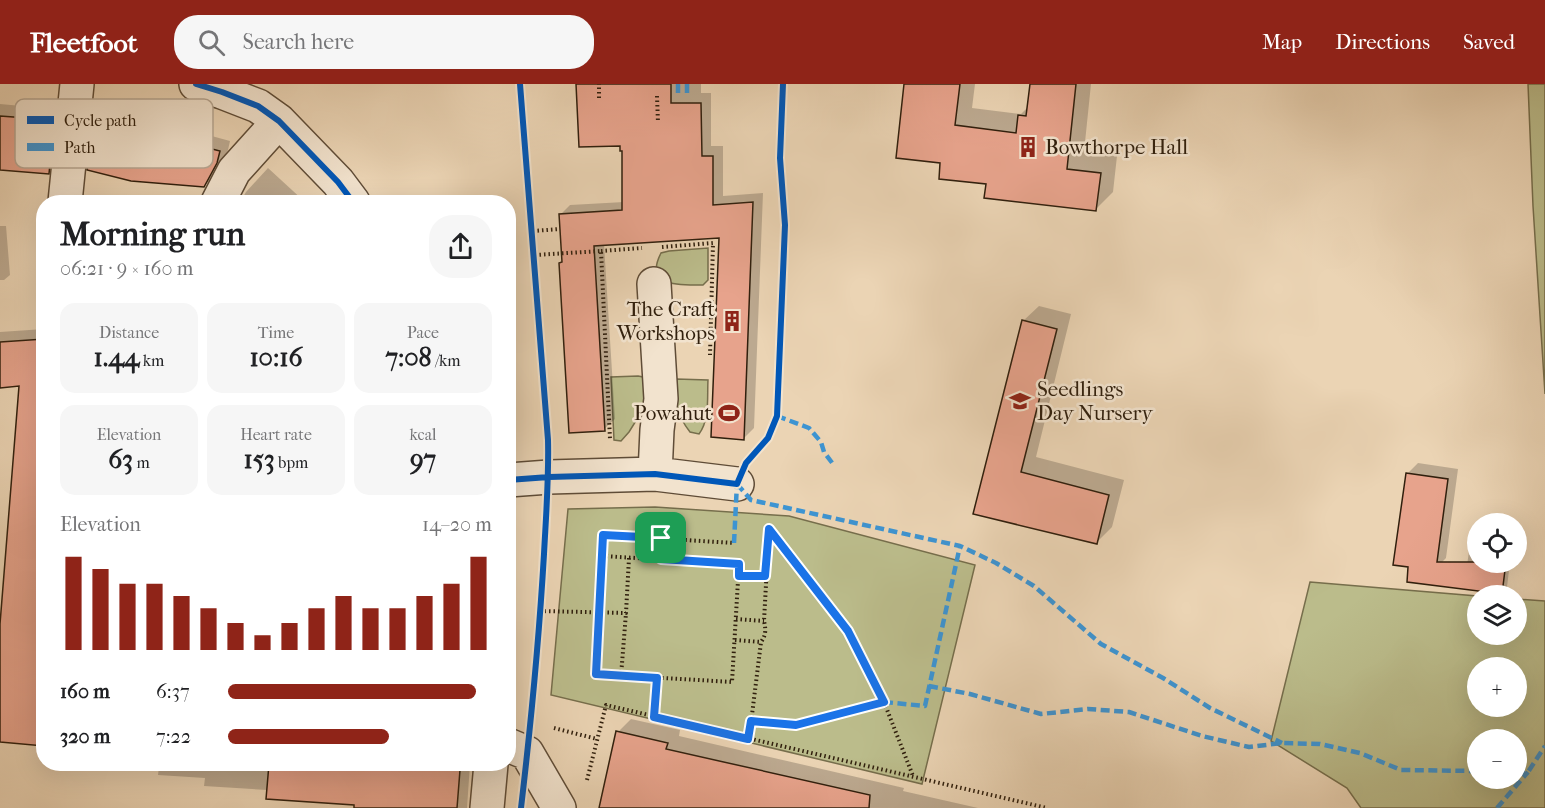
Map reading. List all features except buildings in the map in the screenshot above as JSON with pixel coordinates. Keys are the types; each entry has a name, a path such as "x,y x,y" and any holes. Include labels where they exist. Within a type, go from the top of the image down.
{"street":[{"path":"75,99 77,84"},
{"path":"196,84 258,106 279,121 348,195"},
{"path":"222,195 234,171 279,121"},
{"path":"66,195 68,168"},
{"path":"654,284 661,399 657,430 661,475"},
{"path":"516,479 661,475 737,484"},
{"path":"516,748 527,753 559,808"},
{"path":"487,808 490,771"}],"path":[{"path":"598,98 599,84"},
{"path":"657,96 658,123"},
{"path":"532,231 560,229"},
{"path":"535,255 601,251 612,476"},
{"path":"661,475 661,559"},
{"path":"748,739 761,642 765,637 765,576 769,529 848,631 884,702 913,776"},
{"path":"602,556 739,564 732,682 596,674 603,535 734,543"},
{"path":"621,676 629,558"},
{"path":"739,576 765,576"},
{"path":"540,611 626,613"},
{"path":"736,619 764,621"},
{"path":"735,640 761,642"},
{"path":"654,717 657,678"},
{"path":"751,721 796,725 884,702"},
{"path":"585,785 606,705 1047,808"},
{"path":"553,728 597,740"}],"green space":[{"path":"1528,84 1545,84 1545,394 1533,206"},
{"path":"708,248 708,280 703,285 667,282 657,273 661,253"},
{"path":"611,377 643,377 649,400 629,432 621,441 614,440"},
{"path":"676,379 708,380 705,422 699,434 690,432 679,413 676,401"},
{"path":"655,507 789,516 975,565 922,784 551,695 568,509"},
{"path":"1310,582 1467,595 1467,645 1527,645 1527,600 1545,601 1545,808 1361,808 1347,788 1271,741"}],"marked path":[{"path":"678,84 678,95"},
{"path":"687,84 687,95"},
{"path":"777,416 809,428 821,442 824,452 833,464"},
{"path":"734,543 737,483"},
{"path":"737,484 751,500 960,546 996,563 1034,586 1101,644 1163,678 1210,708 1282,743"},
{"path":"884,702 925,706 960,546"},
{"path":"929,686 970,694 1041,714 1088,709 1129,712 1202,736 1249,747 1282,743 1320,744 1360,753 1401,770 1467,771"},
{"path":"1527,772 1545,746"},
{"path":"1497,808 1528,772"}],"cycle path":[{"path":"196,84 258,106 279,121 348,195"},
{"path":"520,84 548,440 540,618 521,808"},
{"path":"516,479 655,474 737,484 746,463 768,438 777,416 785,225 780,158 783,84"}],"place":[{"name":"Bowthorpe Hall","path":"1028,147"},
{"name":"The Craft Workshops","path":"732,321"},
{"name":"Seedlings Day Nursery","path":"1020,401"},
{"name":"Powahut","path":"729,413"}],"route":[{"path":"769,529 848,631 884,702 796,725 751,721 748,739 654,717 657,678 596,674 603,535 661,538 661,559 739,564 739,576 765,576 769,529"}]}
